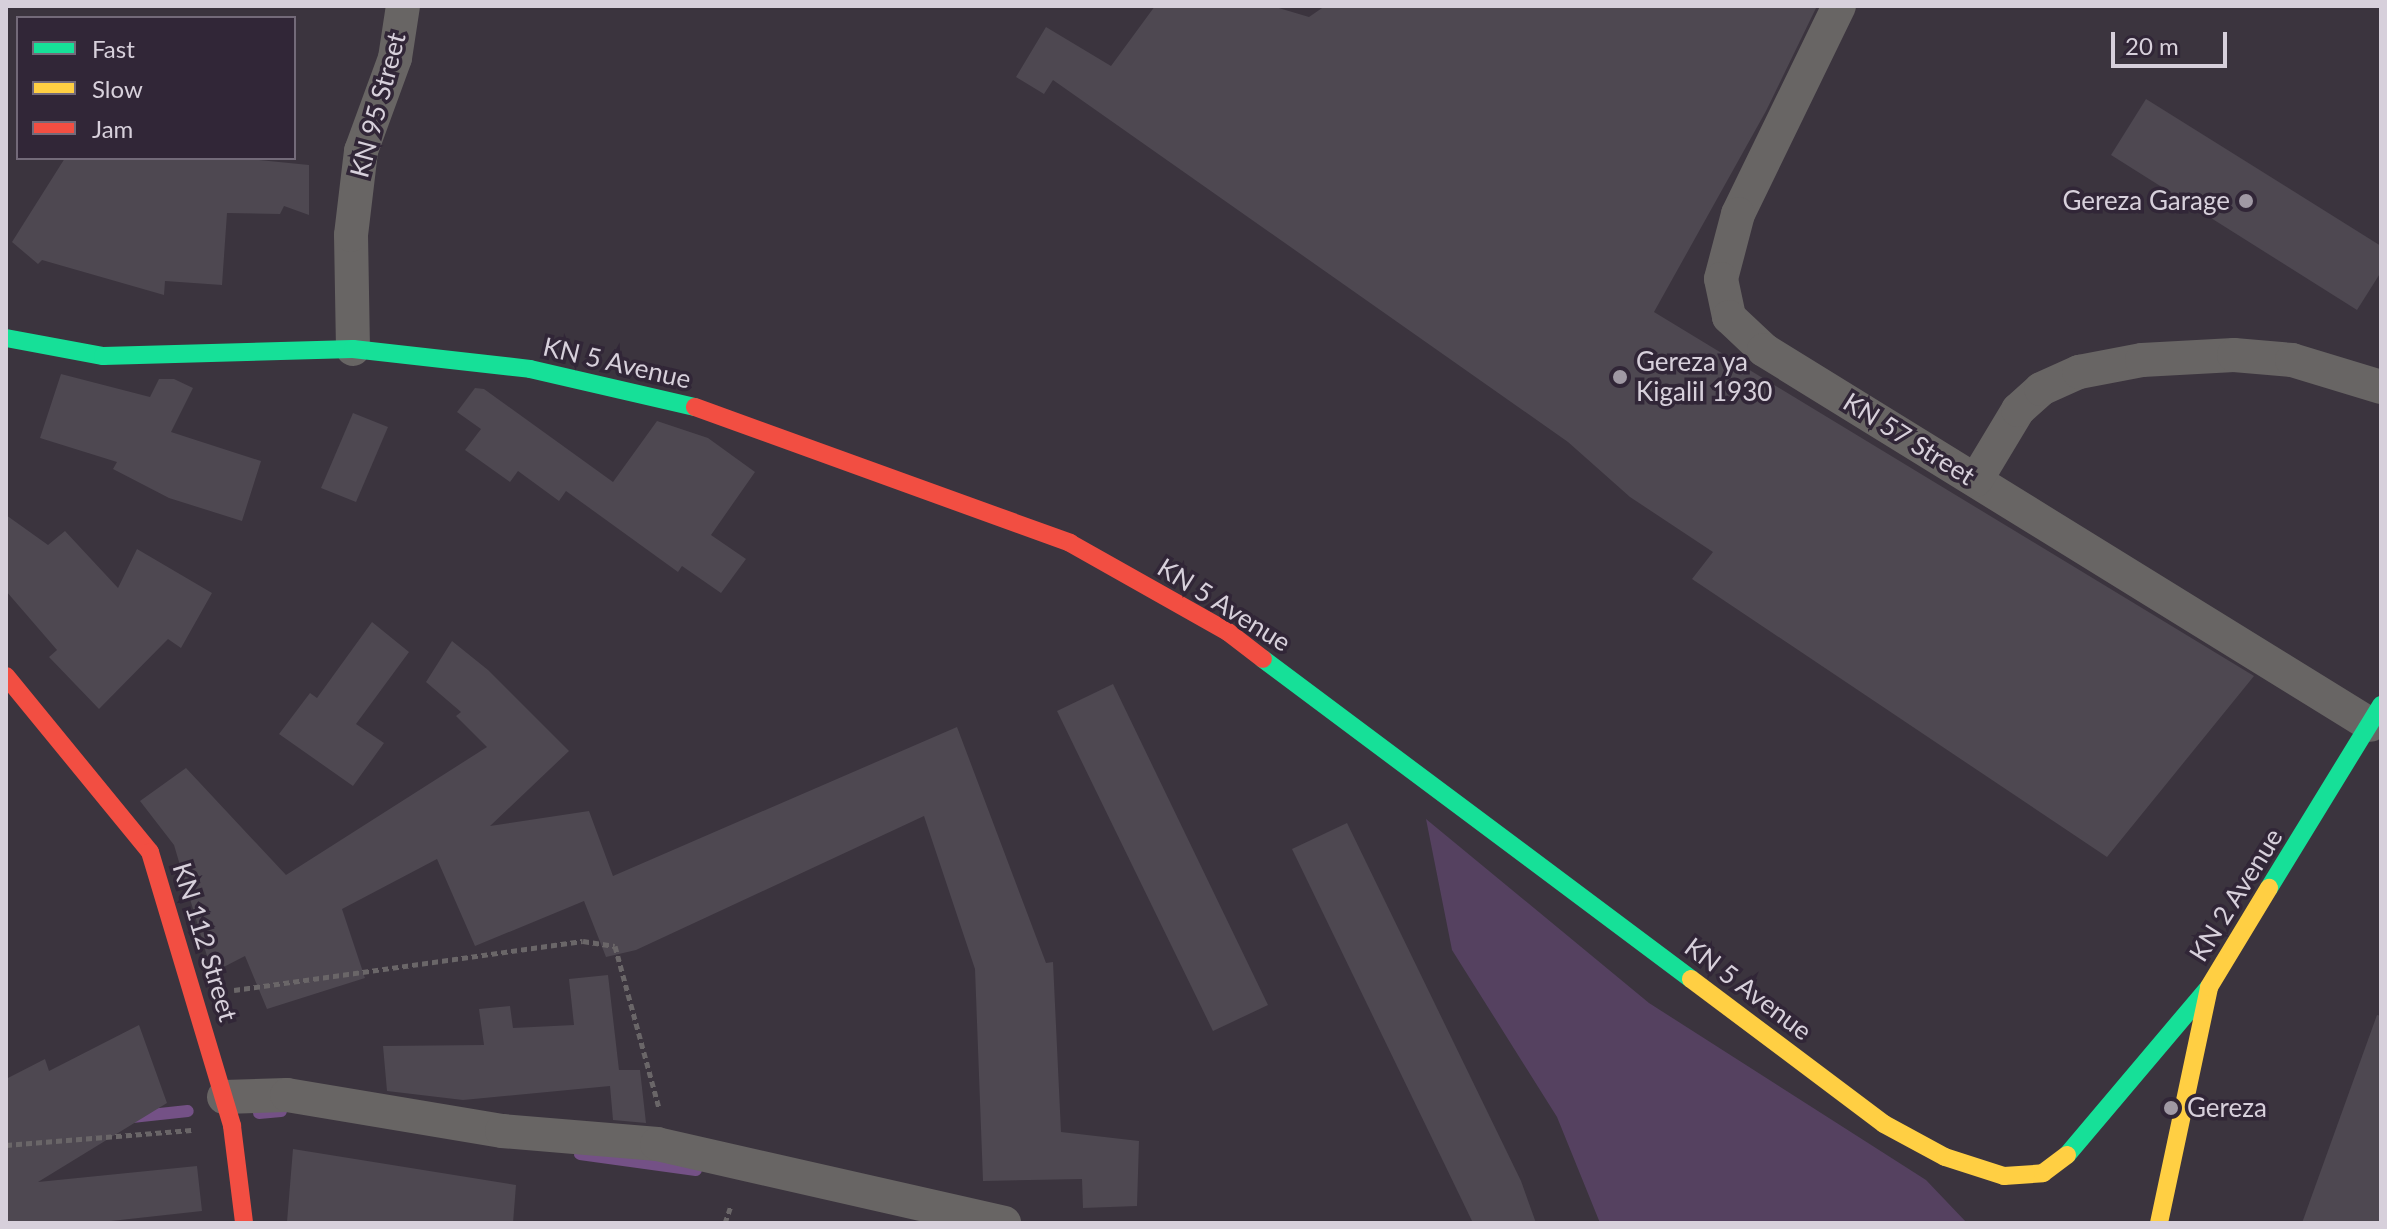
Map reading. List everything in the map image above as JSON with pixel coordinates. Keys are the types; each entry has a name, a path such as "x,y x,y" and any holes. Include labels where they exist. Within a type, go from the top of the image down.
{"main road":[{"name":"KN 5 Avenue","path":"6,338 103,356 353,349 530,369 667,397 1070,543 1228,632 1884,1124 1945,1157 2004,1176 2043,1173 2088,1136 2209,987"},
{"name":"KN 112 Street","path":"6,676 150,852 228,1112 244,1223"},
{"name":"KN 2 Avenue","path":"2159,1223 2209,987 2378,721"}],"street":[{"name":"KN 95 Street","path":"353,349 351,235 361,151 395,58 403,6"},
{"name":"KN 57 Street","path":"1839,6 1738,214 1721,279 1729,317 1764,350 2378,721"},
{"path":"1976,480 2018,410 2041,389 2079,372 2142,360 2234,355 2292,360 2381,387"},
{"path":"228,1112 287,1095 502,1131 657,1144 1004,1223"}],"path":[{"path":"193,994 296,985 450,957 501,956 583,941 615,946 658,1094 657,1144"},
{"path":"6,1145 228,1112"},
{"path":"725,1223 731,1206"}],"shaded area":[{"path":"1426,819 1649,1003 1926,1180 1967,1223 1600,1223 1557,1117 1452,950"}],"building":[{"name":"Gereza ya KigaliI 1930","path":"1155,6 1272,6 1309,17 1325,6 1817,6 1766,111 1654,312 2254,676 2107,857 1692,579 1713,552 1630,497 1568,442 1053,80 1044,94 1016,77 1046,27 1111,66"},
{"name":"Gereza Garage","path":"2146,99 2381,246 2381,272 2357,310 2111,155"},
{"path":"64,160 259,160 309,165 309,215 284,206 280,214 227,213 222,285 165,281 164,295 42,260 38,264 12,242"},
{"path":"61,374 150,397 159,379 174,379 193,388 171,432 261,461 242,521 169,498 113,469 117,462 40,438"},
{"path":"475,388 484,389 613,482 657,421 708,438 755,472 711,535 746,559 721,593 682,566 678,572 566,491 559,501 518,471 510,482 465,450 481,429 457,412"},
{"path":"353,413 388,427 356,502 321,488"},
{"path":"6,515 48,545 65,531 118,588 137,549 212,593 181,648 168,639 99,709 49,657 57,650 6,591"},
{"path":"372,622 409,652 356,724 384,743 353,786 279,734 310,693 317,698"},
{"path":"452,641 488,670 569,751 490,826 589,811 613,876 957,727 1046,963 1053,962 1061,1132 1139,1141 1137,1206 1083,1208 1082,1179 983,1181 975,969 924,816 636,950 606,957 584,901 475,946 437,859 342,909 365,978 267,1009 245,956 212,973 174,845 140,801 186,768 286,875 487,747 456,716 461,712 426,682"},
{"path":"1113,684 1268,1005 1213,1031 1057,711"},
{"path":"1347,823 1521,1181 1536,1223 1473,1223 1292,849"},
{"path":"608,975 619,1070 640,1070 646,1123 613,1120 610,1086 463,1100 387,1091 383,1046 484,1045 479,1009 510,1006 513,1028 574,1025 569,979"},
{"path":"2377,1015 2381,1016 2381,1223 2302,1223"},
{"path":"139,1025 167,1103 38,1182 197,1166 202,1211 93,1223 6,1223 6,1079 45,1059 49,1071"},
{"path":"293,1149 516,1185 513,1223 287,1222"}],"waterway":[{"path":"132,1117 188,1111"},
{"path":"259,1113 281,1111"},
{"path":"580,1154 696,1170"}],"traffic: fast":[{"path":"6,338 103,356 353,349 530,369 695,407"},
{"path":"1263,659 1691,979"},
{"path":"2269,888 2381,705"},
{"path":"2067,1155 2209,987"}],"traffic: slow":[{"path":"2159,1223 2209,987 2269,888"},
{"path":"1691,979 1884,1124 1945,1157 2004,1176 2043,1173 2067,1155"}],"traffic: jam":[{"path":"695,407 1070,543 1228,632 1263,659"},
{"path":"6,676 150,852 232,1126 244,1223"}],"place":[{"name":"Gereza Garage","path":"2246,201"},
{"name":"Gereza ya KigaliI 1930","path":"1620,377"},
{"name":"Gereza","path":"2171,1108"}]}
